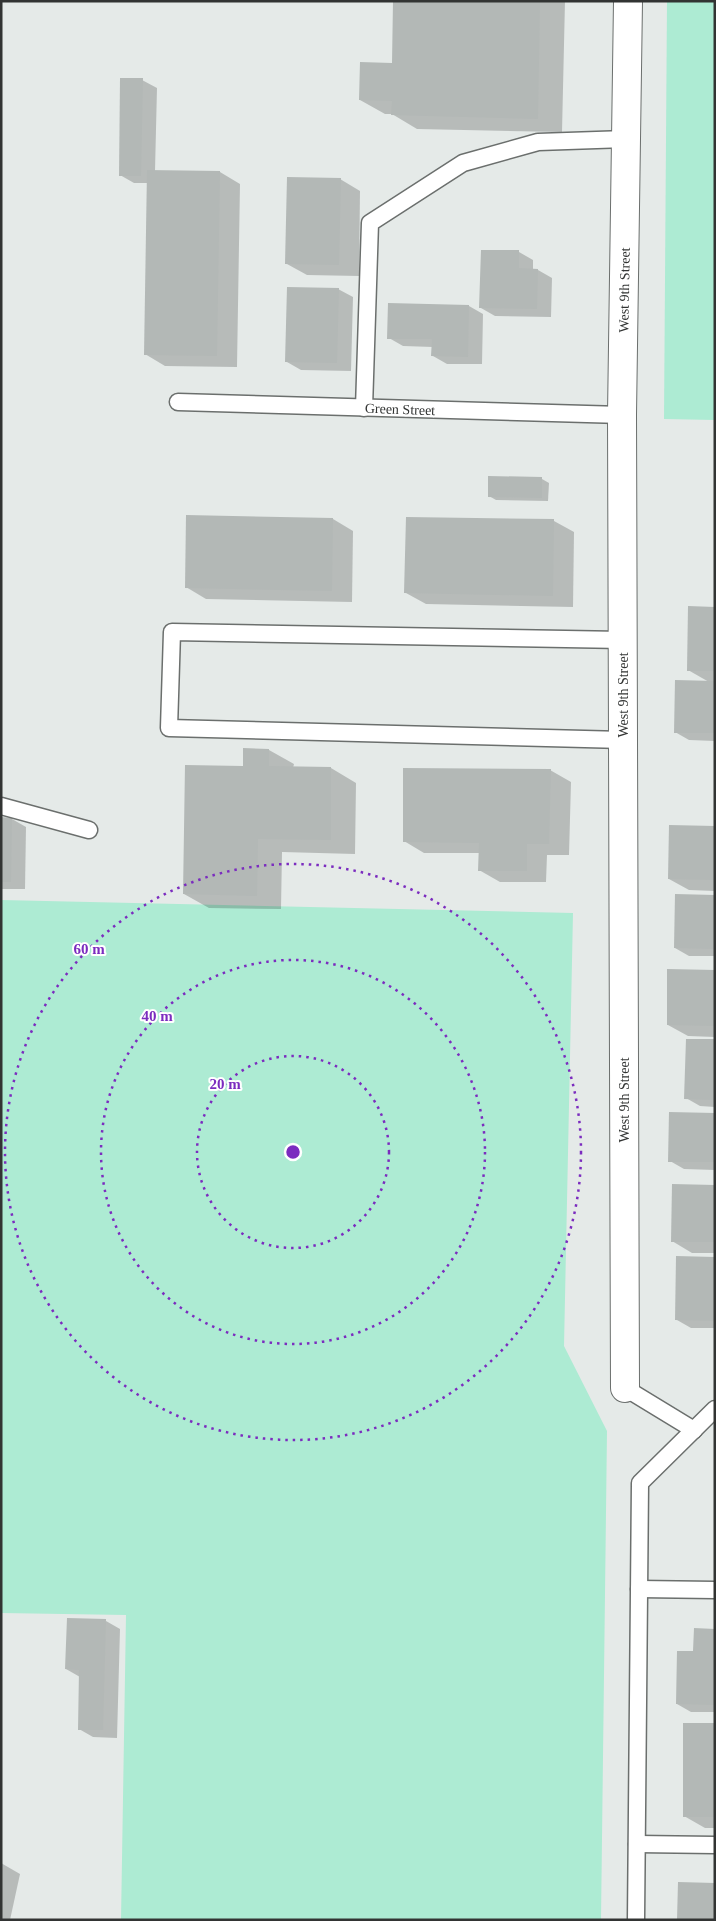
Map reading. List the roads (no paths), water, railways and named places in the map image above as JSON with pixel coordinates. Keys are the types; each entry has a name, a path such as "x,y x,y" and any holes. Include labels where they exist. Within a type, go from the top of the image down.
{"street":[{"name":"West 9th Street","path":"625,1388 622,415 628,1"}],"lane":[{"path":"364,408 370,223 463,164 538,142 626,139"},
{"name":"Green Street","path":"178,402 622,415"},
{"path":"623,640 172,632 169,728 623,740"},
{"path":"1,806 89,830"},
{"path":"625,1388 694,1430"},
{"path":"636,1920 640,1483 715,1409"},
{"path":"639,1589 715,1590"},
{"path":"637,1844 715,1845"}]}
